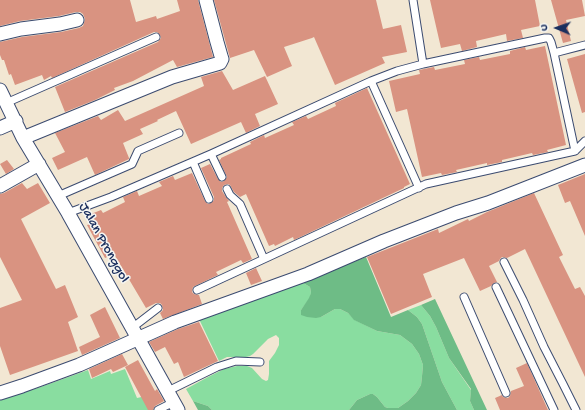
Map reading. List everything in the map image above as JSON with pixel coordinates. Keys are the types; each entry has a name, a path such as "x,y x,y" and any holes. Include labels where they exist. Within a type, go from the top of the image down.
{"street":[{"path":"24,138 172,77 220,63 222,59 206,0"},
{"path":"0,34 77,20"},
{"name":"Jalan Pronggol","path":"0,90 24,138 173,401"},
{"path":"0,128 16,121"},
{"path":"0,186 39,164"},
{"path":"0,393 79,365 135,333 175,322 308,274 384,241 456,213 488,203 585,165"}],"lane":[{"path":"412,0 423,64"},
{"path":"6,103 156,37"},
{"path":"68,214 193,162 371,81 398,71 423,64 545,38 549,38 554,53 575,151"},
{"path":"554,53 585,45"},
{"path":"371,81 419,188"},
{"path":"58,196 132,164 138,151 178,133"},
{"path":"196,290 426,184 575,151 585,141"},
{"path":"211,154 222,177"},
{"path":"193,162 209,199"},
{"path":"227,189 230,195 240,204 264,259"},
{"path":"504,262 544,347 576,410"},
{"path":"496,287 554,410"},
{"path":"464,297 506,393"},
{"path":"135,333 158,308"},
{"path":"158,410 173,401 217,367 236,361 260,362"}],"green space":[{"path":"366,257 391,317 408,310 417,317 422,324 442,382 457,410 349,410 357,400 370,394 377,397 385,407 398,408 416,393 421,385 422,376 423,365 419,354 412,344 400,335 377,331 354,320 348,313 340,309 335,309 321,317 316,318 301,315 301,310 311,293 310,287 300,282"},
{"path":"300,282 310,287 311,293 310,298 301,310 321,317 335,309 340,309 348,313 355,320 377,331 400,335 412,344 419,354 423,365 421,385 408,401 398,408 388,408 385,407 377,397 370,394 357,400 349,410 212,410 208,406 193,401 186,389 224,369 237,366 247,366 252,368 262,379 266,381 268,380 269,361 279,345 279,338 276,335 268,339 250,356 227,357 219,361 199,319"},
{"path":"435,299 487,410 474,410 470,401 471,389 449,358 436,327 430,316 421,305"},
{"path":"421,305 430,316 436,327 449,358 471,390 470,401 474,410 457,410 442,382 422,324 417,317 408,310"},
{"path":"125,369 137,398 146,396 154,410 0,410 0,396 35,389 88,370 91,379 110,371 111,374"},
{"path":"193,401 208,406 212,410 198,410"}],"building":[{"path":"0,0 130,0 136,22 156,16 157,19 180,11 177,0 198,0 213,57 177,67 173,60 133,81 114,88 115,90 95,100 65,112 55,87 158,42 161,38 160,35 157,32 154,32 52,78 51,76 44,80 42,75 15,85 11,74 9,75 4,60 2,60 0,55 0,42 79,28 83,26 85,19 83,14 76,12 59,16 20,21 0,26"},
{"path":"214,0 376,0 383,29 401,25 407,52 382,57 385,63 335,85 314,37 284,47 292,66 267,77 254,50 230,58"},
{"path":"430,0 535,0 540,26 521,30 523,38 507,41 506,34 476,41 477,47 462,51 460,44 441,48"},
{"path":"551,0 582,0 585,16 566,20 571,41 563,43"},
{"path":"545,46 566,145 547,150 548,152 533,155 532,153 502,160 502,162 487,165 487,163 456,170 457,172 442,175 441,173 422,177 407,109 396,112 389,81 420,74 419,70 434,67 435,70 465,64 464,60 479,57 480,60 510,54 510,51 525,47 526,50"},
{"path":"585,54 585,112 582,113 567,59"},
{"path":"222,71 233,90 265,76 278,104 255,114 260,126 246,133 241,122 191,144 176,111 140,129 143,134 123,143 129,159 95,175 87,157 58,170 52,158 65,152 55,133 98,116 101,120 118,110 125,121 204,86 201,77"},
{"path":"367,88 410,184 404,188 294,240 293,237 275,246 274,244 269,246 246,194 240,197 234,192 230,185 224,185 222,191 229,201 227,202 252,259 243,263 241,260 216,272 218,275 193,287 192,292 199,295 202,304 163,319 160,313 163,310 162,305 160,303 156,303 146,308 114,254 105,258 87,225 95,222 91,214 101,210 103,213 125,202 123,197 137,191 139,196 162,186 159,182 173,176 175,180 192,173 205,201 208,204 211,203 214,200 214,197 201,168 210,164 218,179 221,182 224,181 227,177 219,160 221,158 251,144 250,142 264,135 265,138 294,125 292,122 306,116 308,119 336,106 335,103"},
{"path":"7,160 14,169 6,174 0,164"},
{"path":"585,174 585,236 570,201 565,203 558,185"},
{"path":"22,183 27,189 38,183 50,203 21,219 56,289 65,285 78,317 68,322 78,351 10,375 0,346 0,308 22,300 0,257 0,194"},
{"path":"534,193 563,255 559,257 575,289 580,287 585,296 585,377 525,249 507,258 502,257 499,261 489,266 497,282 480,291 464,258 423,274 432,297 391,314 367,257 438,229 439,233 468,219 469,221"},
{"path":"256,268 262,281 251,285 246,273"},
{"path":"105,307 120,338 82,355 79,347 100,337 90,315"},
{"path":"199,322 218,361 184,377 178,362 174,364 165,347 155,352 149,342 178,329"},
{"path":"122,354 128,365 113,372 111,369 92,378 89,369"},
{"path":"138,360 155,391 157,389 164,401 155,406 153,410 148,410 125,367"},
{"path":"527,363 548,410 500,410 495,398 502,395 503,397 508,398 511,391 524,386 516,368"}]}
